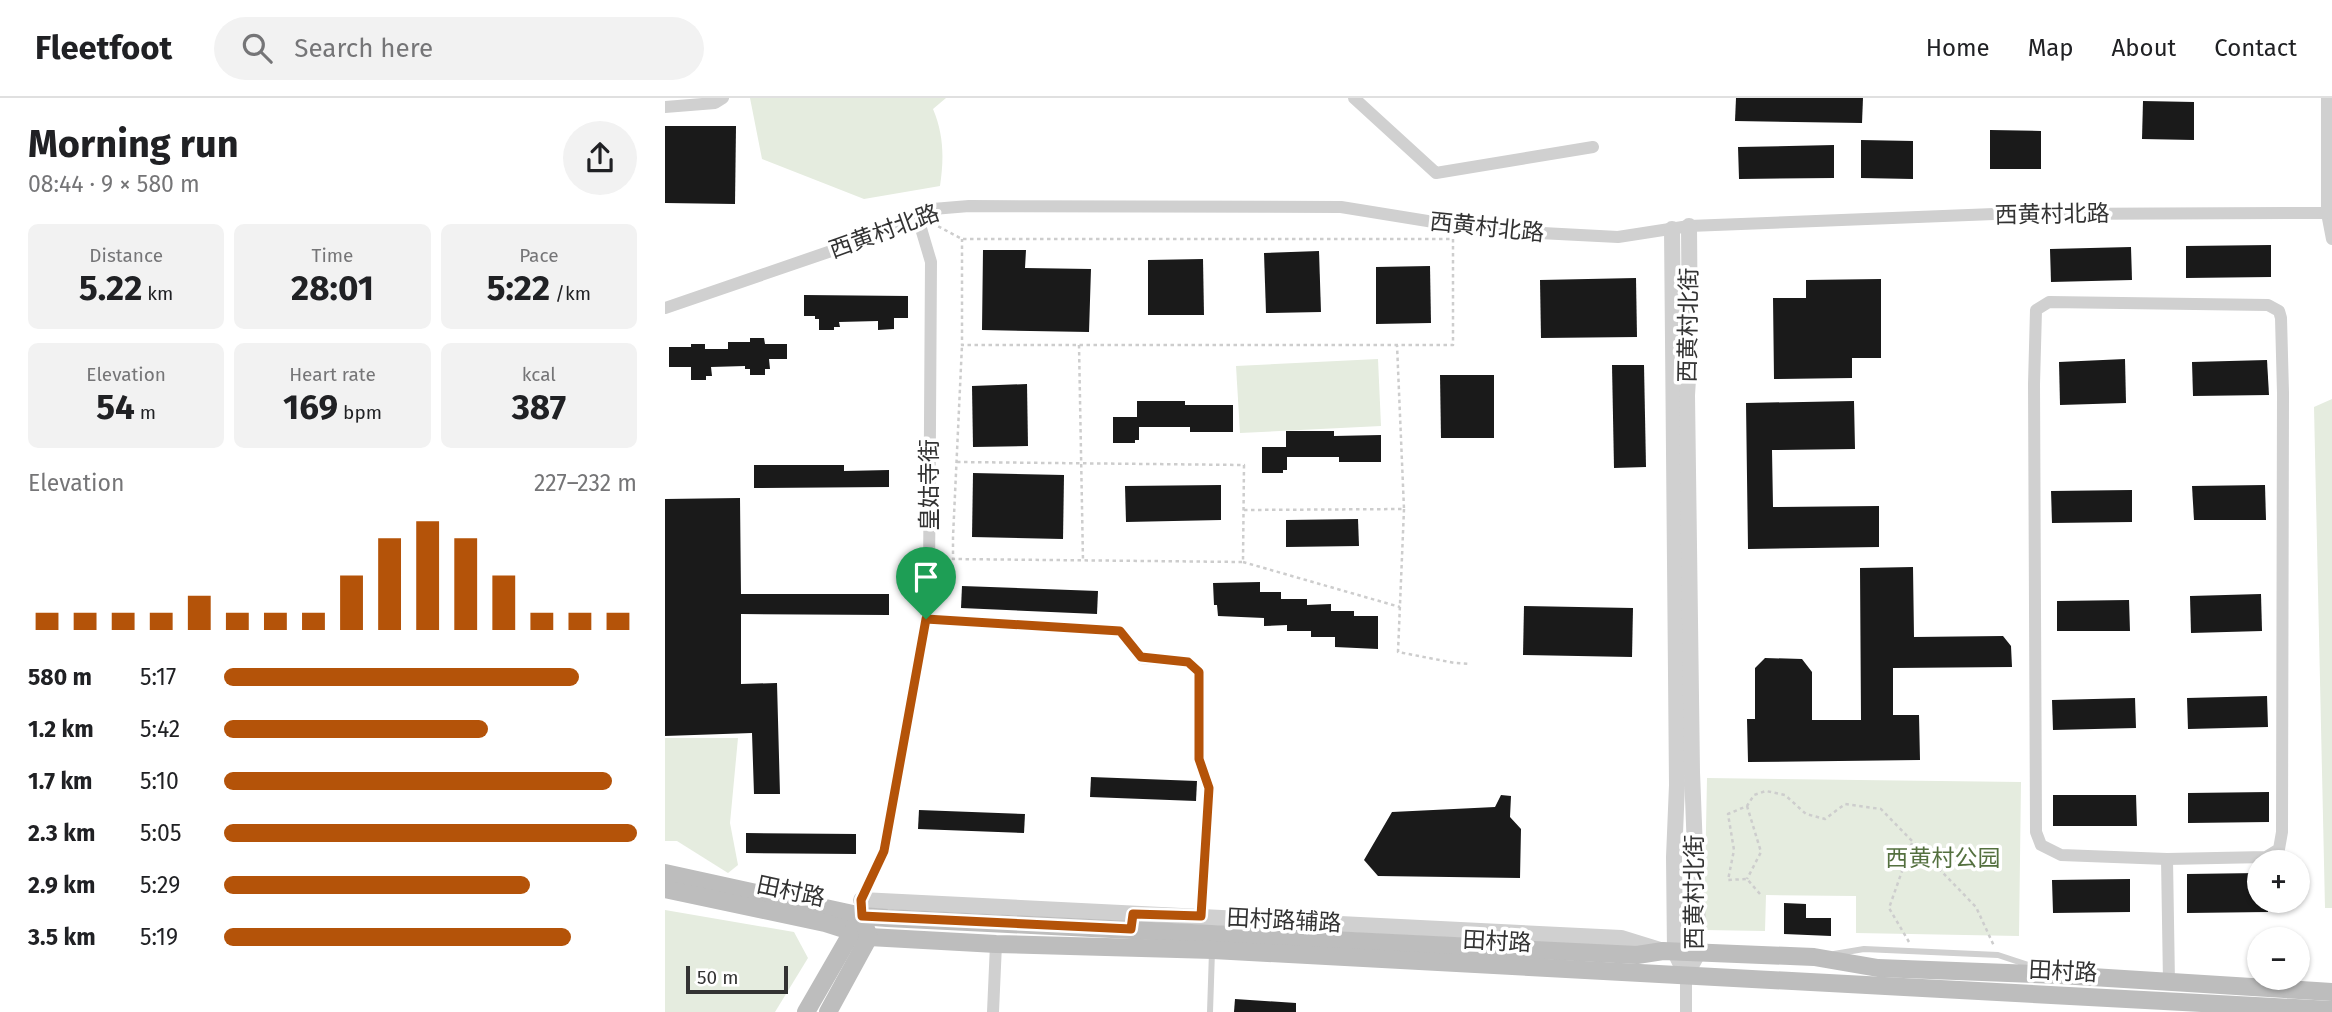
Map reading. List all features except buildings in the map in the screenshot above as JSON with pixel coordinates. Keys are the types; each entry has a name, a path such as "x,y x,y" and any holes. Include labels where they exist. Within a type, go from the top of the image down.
{"main road":[{"name":"田村路","path":"665,873 862,908 1637,954 1669,951 1814,957 1878,968 2060,975 2332,992"},
{"name":"田村路","path":"665,889 825,923 861,934 996,944 1213,950 2332,1010"},
{"path":"828,1012 861,934 862,908"},
{"path":"806,1012 861,934"}],"street":[{"path":"665,107 715,103 723,98"},
{"path":"1354,98 1436,173 1593,147"},
{"path":"2327,98 2327,213 2332,239"},
{"name":"西黄村北路","path":"665,308 843,247 933,209 969,206 1341,207 1483,230 1618,237 1689,226 1994,214 2327,213"},
{"name":"皇姑寺街","path":"862,908 884,851 926,619 929,582 931,262 916,215"},
{"name":"西黄村北街","path":"1672,229 1677,785 1669,951 1686,975 1697,953 1687,395 1690,348 1689,226"},
{"path":"2049,302 2268,305 2279,311 2281,318 2281,841 2279,849 2266,857 2167,859 2061,855 2042,845 2036,832 2036,310 2049,302"},
{"path":"926,619 1120,631 1141,657 1188,662 1199,672 1199,759 1209,788 1201,916"},
{"path":"2167,859 2169,983"},
{"name":"田村路辅路","path":"1132,922 1201,916 1621,938 1669,951"},
{"path":"993,1012 996,944"},
{"path":"1686,975 1686,1012"}],"lane":[{"path":"1814,957 1864,949 1998,955 2060,975"},
{"path":"1210,1012 1213,950"}],"path":[{"path":"916,215 962,239 1453,239 1453,345 962,345"},
{"path":"962,239 962,345 953,559 1243,562 1400,607"},
{"path":"1079,345 1083,561"},
{"path":"1397,345 1404,509 1398,652 1470,664"},
{"path":"957,462 1244,466 1243,562"},
{"path":"1244,510 1404,509"},
{"path":"1747,879 1728,880 1734,850 1728,814 1747,806 1754,795 1766,791 1785,795 1805,814 1825,819 1845,804 1881,809 1976,907 1998,955"},
{"path":"1747,806 1761,852 1747,879"},
{"path":"1912,841 1889,908 1915,951"},
{"path":"1747,879 1760,894"}],"green space":[{"path":"750,98 946,98 933,109 942,147 940,186 864,199 762,159"},
{"path":"1378,359 1381,426 1240,433 1236,366"},
{"path":"2332,399 2332,908 2325,908 2314,407"},
{"path":"665,738 738,738 730,823 738,865 728,873 677,841 665,841"},
{"name":"西黄村公园","path":"1707,778 2021,782 2019,936 1856,933 1856,896 1766,895 1765,931 1704,930"},
{"path":"665,910 794,932 808,958 775,1012 665,1012"}],"route":[{"path":"926,619 1120,631 1141,657 1188,662 1199,672 1199,759 1209,788 1201,916 1133,914 1131,929 862,916 861,900 884,851 926,619"}]}
